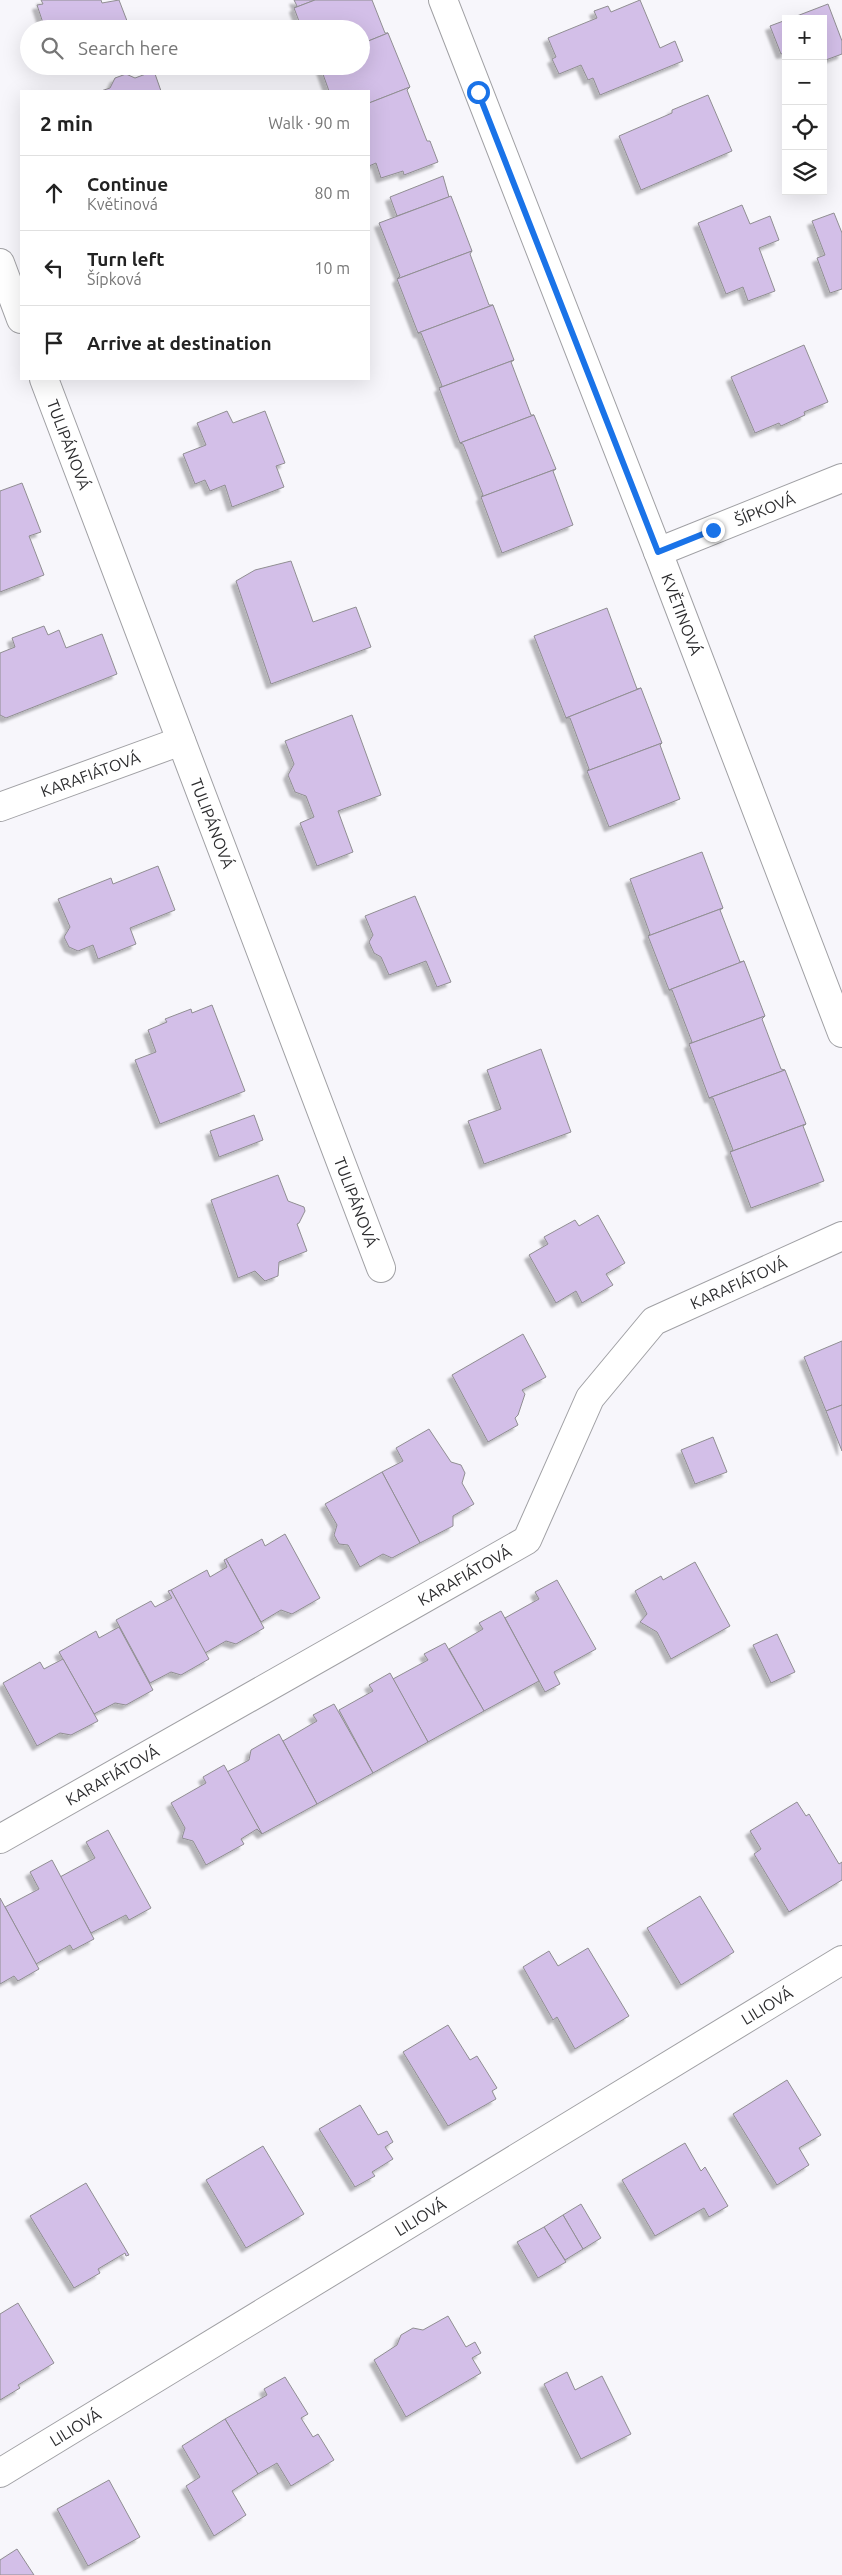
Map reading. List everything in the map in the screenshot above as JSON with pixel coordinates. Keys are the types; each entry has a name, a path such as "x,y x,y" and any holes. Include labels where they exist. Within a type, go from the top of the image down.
{"street":[{"name":"KVĚTINOVÁ","path":"442,0 658,552 842,1033"},
{"path":"0,263 20,316"},
{"name":"TULIPÁNOVÁ","path":"44,380 381,1268"},
{"name":"ŠÍPKOVÁ","path":"658,552 842,478"},
{"name":"KARAFIÁTOVÁ","path":"0,807 181,741"},
{"name":"KARAFIÁTOVÁ","path":"0,1839 527,1540 590,1398 654,1321 842,1236"},
{"name":"LILIOVÁ","path":"0,2473 842,1960"}],"building":[{"path":"41,0 101,0 102,3 119,0 127,20 42,20 37,5 43,4"},
{"path":"294,0 315,0 294,8 297,6"},
{"path":"315,0 372,0 385,33 388,33 370,40 370,20 299,20 294,8"},
{"path":"640,0 660,48 675,41 683,61 600,95 593,78 588,80 581,65 559,74 552,59 556,57 548,38 597,18 594,11 608,6 611,12"},
{"path":"828,4 842,41 842,54 827,60 827,15 799,15"},
{"path":"782,22 782,54 781,54 770,26"},
{"path":"388,33 410,87 370,103 370,90 329,90 323,75 370,75 370,40"},
{"path":"128,75 135,78 143,75 155,75 161,90 104,90 110,88 115,78"},
{"path":"410,87 407,90 427,141 430,141 438,162 404,175 403,171 381,178 376,163 370,166 370,103"},
{"path":"708,95 732,151 641,190 619,136"},
{"path":"443,176 449,197 397,216 390,197"},
{"path":"451,196 472,251 397,279 400,276 379,223"},
{"path":"742,205 750,224 770,216 779,240 759,248 775,291 748,301 743,287 726,294 698,223"},
{"path":"834,213 842,233 842,289 830,293 817,258 825,255 812,221"},
{"path":"472,251 470,254 489,305 493,305 418,333 397,279"},
{"path":"493,305 514,360 439,388 442,386 421,333 418,333"},
{"path":"804,345 828,402 804,412 805,415 781,426 779,423 755,433 731,377"},
{"path":"514,360 511,362 531,415 534,415 460,443 439,388"},
{"path":"227,411 233,423 265,411 285,463 276,466 284,487 232,507 225,485 210,491 205,480 195,484 183,454 206,445 197,423"},
{"path":"534,415 556,469 481,497 483,495 463,444 460,443"},
{"path":"556,469 553,471 573,525 502,553 481,497"},
{"path":"22,483 41,532 29,536 44,575 0,592 0,491"},
{"path":"291,561 313,622 356,607 371,647 271,684 236,581 255,570"},
{"path":"607,608 637,689 641,688 566,718 534,636"},
{"path":"44,626 48,635 59,630 66,648 102,634 117,674 6,718 0,715 0,653 15,647 12,638"},
{"path":"641,688 662,743 587,771 589,769 570,718 566,718"},
{"path":"352,715 381,795 338,811 353,852 317,866 300,823 314,817 306,796 295,792 288,775 294,764 285,741"},
{"path":"662,743 660,745 680,799 609,827 587,771"},
{"path":"702,852 723,908 648,936 650,934 630,879"},
{"path":"158,866 175,910 130,928 136,944 98,959 93,945 78,951 69,947 64,937 70,927 58,899 111,878 113,884"},
{"path":"415,896 451,982 437,987 426,961 389,975 381,957 374,953 369,942 373,935 365,916"},
{"path":"723,908 720,910 740,962 744,961 669,990 648,936"},
{"path":"744,961 765,1016 689,1044 692,1042 672,990 669,990"},
{"path":"212,1005 245,1091 160,1124 135,1060 156,1052 148,1030 167,1022 165,1019 191,1009 192,1013"},
{"path":"765,1016 762,1019 781,1069 785,1070 709,1098 689,1044"},
{"path":"541,1049 571,1132 484,1164 468,1121 501,1109 487,1070"},
{"path":"785,1070 806,1124 730,1152 733,1150 713,1098 709,1098"},
{"path":"254,1115 263,1140 219,1157 210,1131"},
{"path":"806,1124 803,1126 824,1181 751,1208 730,1152"},
{"path":"278,1175 288,1201 304,1207 305,1211 297,1224 307,1251 279,1262 278,1276 265,1281 255,1271 238,1278 211,1200"},
{"path":"598,1215 625,1263 606,1274 613,1285 582,1303 576,1291 556,1303 529,1255 548,1244 544,1237 575,1220 579,1226"},
{"path":"523,1334 546,1377 522,1390 525,1394 518,1415 515,1418 518,1425 488,1442 452,1375"},
{"path":"842,1341 842,1405 826,1411 804,1357"},
{"path":"842,1405 842,1451 826,1411"},
{"path":"429,1429 451,1462 461,1465 465,1473 462,1483 474,1504 453,1516 453,1526 420,1543 382,1472 403,1461 396,1448"},
{"path":"713,1437 727,1472 695,1484 681,1450"},
{"path":"382,1472 420,1543 392,1558 383,1554 360,1567 348,1545 339,1544 334,1535 337,1525 325,1504"},
{"path":"285,1534 320,1598 292,1614 281,1610 261,1622 226,1559 262,1539 265,1546"},
{"path":"226,1559 264,1628 236,1644 226,1641 205,1653 171,1590 207,1570 210,1577 227,1567 224,1560"},
{"path":"695,1562 730,1626 671,1659 657,1632 640,1622 647,1614 635,1591 661,1576 663,1580"},
{"path":"557,1580 596,1649 554,1672 560,1684 545,1692 505,1618 539,1599 535,1592"},
{"path":"171,1590 209,1659 181,1675 171,1672 150,1683 116,1620 151,1601 155,1607 172,1598 168,1591"},
{"path":"501,1611 539,1681 484,1711 449,1649 483,1629 479,1623"},
{"path":"119,1627 153,1690 126,1705 115,1703 94,1714 59,1652 96,1631 99,1638"},
{"path":"777,1634 795,1672 771,1683 753,1645"},
{"path":"445,1643 484,1711 428,1742 393,1679 428,1660 424,1654"},
{"path":"63,1659 98,1721 71,1735 60,1733 37,1746 3,1683 40,1662 44,1669"},
{"path":"390,1673 428,1742 373,1773 339,1710 373,1691 369,1685"},
{"path":"334,1704 373,1773 317,1804 283,1741 317,1721 313,1715"},
{"path":"279,1734 317,1804 262,1834 227,1772 249,1760 251,1750"},
{"path":"224,1765 262,1834 257,1829 241,1839 244,1844 206,1865 193,1841 182,1838 185,1828 171,1803 206,1783 203,1777"},
{"path":"797,1802 806,1816 809,1814 839,1864 842,1862 842,1880 789,1912 754,1854 761,1849 750,1831"},
{"path":"108,1830 151,1908 129,1920 126,1915 91,1933 60,1877 95,1858 86,1842"},
{"path":"52,1860 94,1939 73,1950 70,1945 36,1964 5,1907 39,1889 30,1872"},
{"path":"700,1896 734,1952 681,1985 647,1928"},
{"path":"0,1898 39,1969 18,1981 14,1976 0,1984"},
{"path":"588,1948 629,2016 575,2049 557,2017 553,2020 523,1967 549,1951 558,1966"},
{"path":"448,2025 470,2060 477,2056 497,2088 492,2091 496,2099 448,2126 403,2052"},
{"path":"787,2080 821,2135 799,2148 809,2165 777,2185 733,2114"},
{"path":"360,2105 378,2135 387,2131 393,2142 385,2147 393,2159 372,2172 375,2176 355,2187 319,2129"},
{"path":"685,2143 701,2171 705,2167 728,2206 709,2217 704,2208 655,2236 622,2180"},
{"path":"263,2146 304,2214 246,2248 206,2180"},
{"path":"86,2183 129,2255 126,2256 125,2253 98,2269 100,2273 74,2288 30,2216"},
{"path":"581,2204 601,2238 583,2249 563,2215"},
{"path":"563,2215 583,2249 565,2260 544,2227"},
{"path":"544,2227 566,2262 538,2278 517,2242"},
{"path":"18,2303 54,2363 18,2385 20,2388 0,2400 0,2314"},
{"path":"448,2316 466,2347 475,2342 481,2353 472,2358 481,2373 406,2417 374,2360 397,2345 401,2335 413,2328 423,2330"},
{"path":"567,2372 575,2390 602,2376 631,2434 581,2459 544,2384"},
{"path":"285,2377 308,2414 301,2418 313,2437 318,2434 334,2460 291,2486 277,2463 258,2474 225,2419 267,2395 264,2389"},
{"path":"225,2419 258,2474 232,2491 246,2515 214,2536 186,2486 200,2477 182,2446"},
{"path":"109,2480 140,2537 88,2566 57,2509"},
{"path":"17,2549 34,2575 0,2575 0,2560"}],"route":[{"path":"478,92 658,552 713,530"}]}
